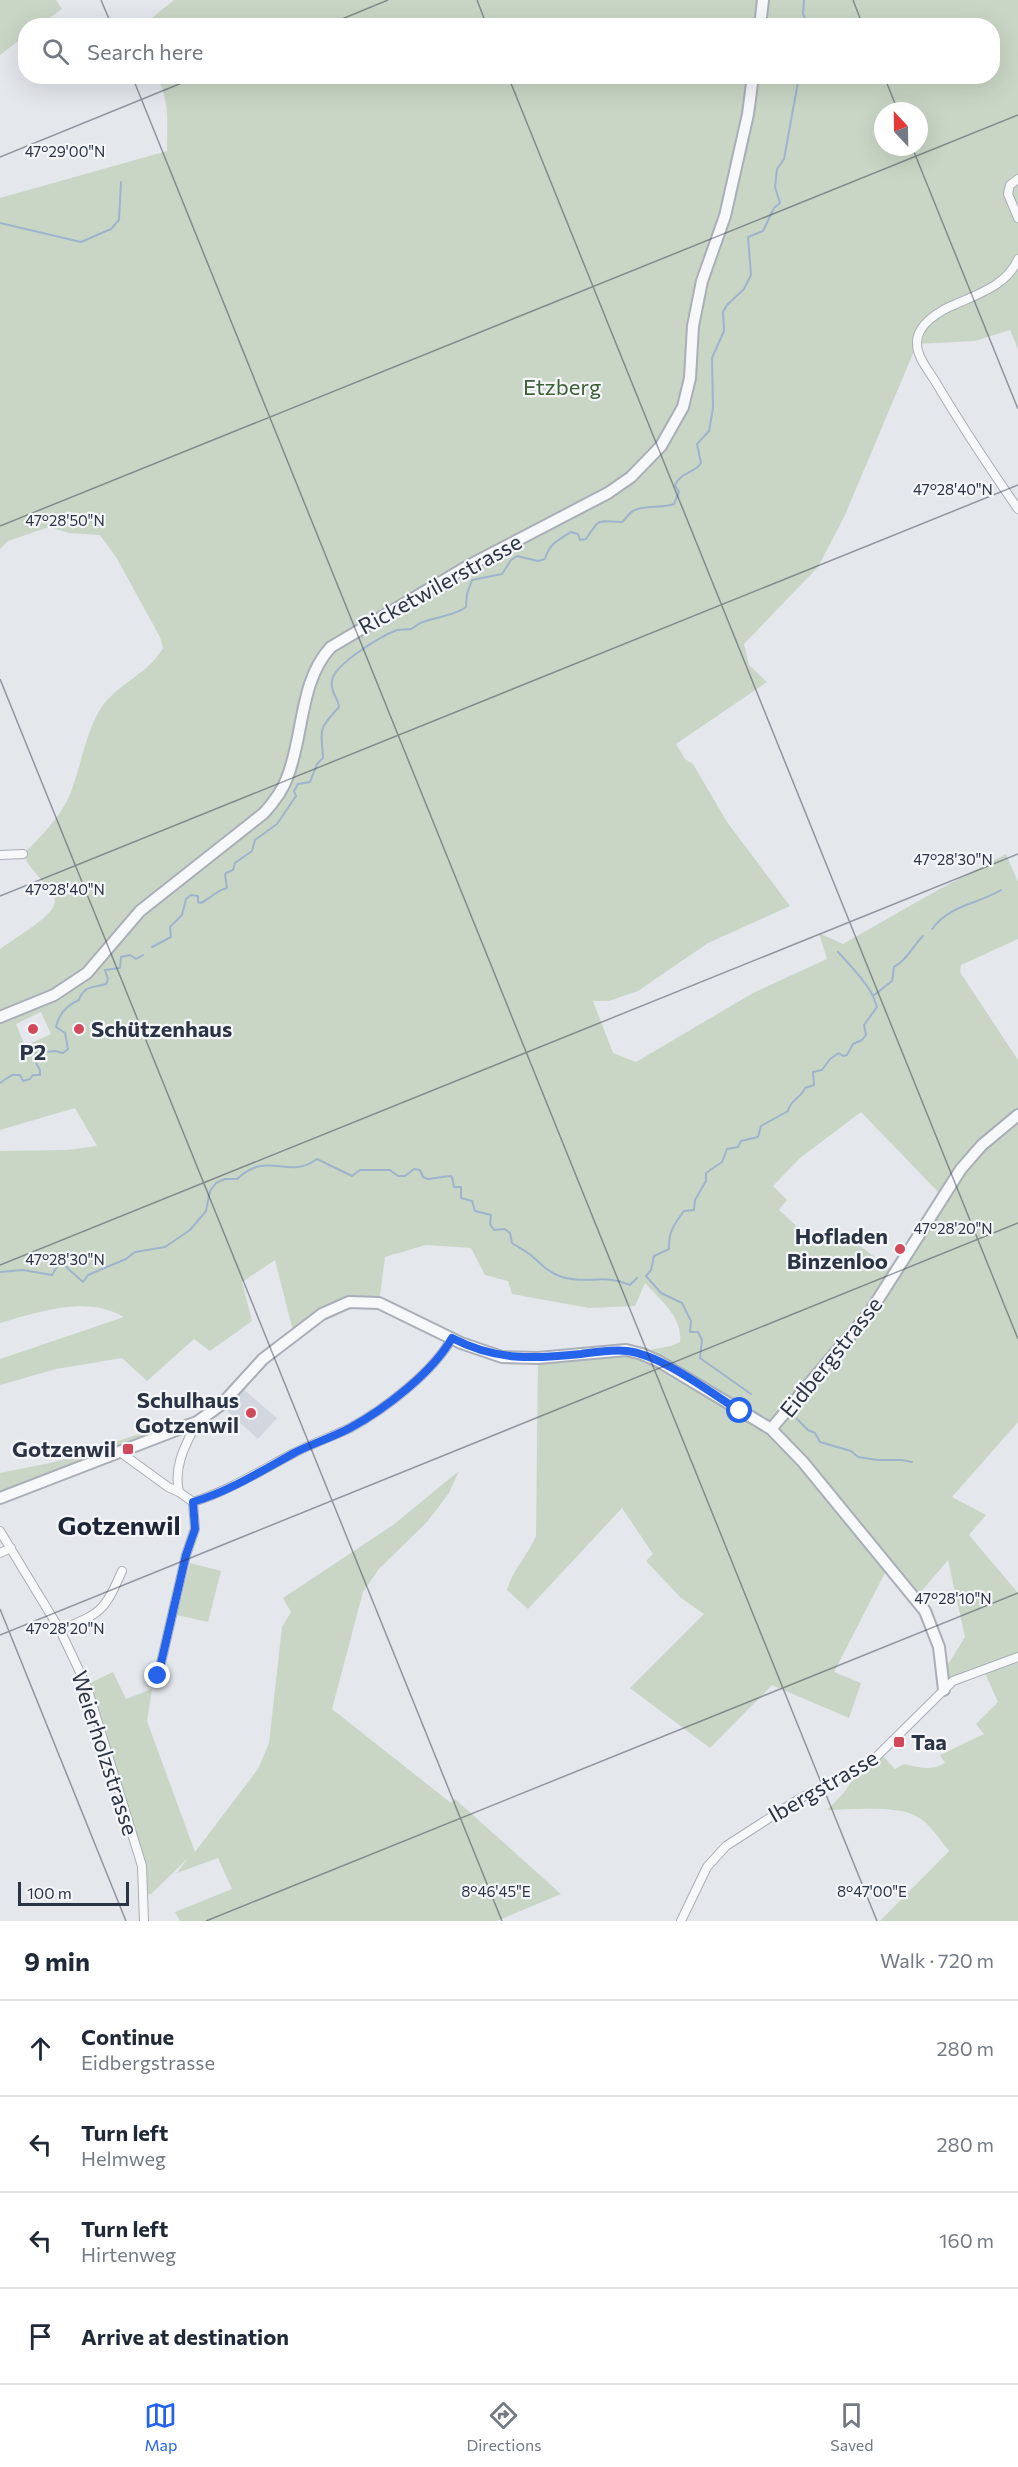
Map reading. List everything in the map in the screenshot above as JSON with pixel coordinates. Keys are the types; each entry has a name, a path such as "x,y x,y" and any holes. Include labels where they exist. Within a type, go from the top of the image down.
{"street":[{"path":"761,18 763,0"},
{"name":"Ricketwilerstrasse","path":"0,1017 54,995 71,985 98,962 140,911 264,813 277,798 287,780 313,674 322,657 332,647 468,566 608,493 631,477 661,446 683,407 690,378 693,326 702,281 725,216 748,114 752,84"},
{"path":"1018,179 1010,185 1008,194 1018,218"},
{"path":"1018,259 1003,280 932,317 921,329 917,344 922,358 945,397 987,465 1018,509"},
{"path":"0,855 23,854"},
{"name":"Eidbergstrasse","path":"0,1498 197,1422 222,1404 263,1359 322,1314 338,1305 365,1301 379,1303 452,1338 502,1357 538,1358 618,1350 642,1354 660,1362 771,1429 870,1312 961,1169 982,1145 1018,1115"},
{"path":"193,1502 214,1496 303,1448 351,1427 380,1409 432,1366 452,1338"},
{"path":"180,1492 177,1481 181,1454 197,1422"},
{"path":"771,1429 810,1470 925,1611 939,1647 944,1690"},
{"path":"120,1452 193,1502 195,1529 186,1555 158,1676"},
{"name":"Weierholzstrasse","path":"0,1531 60,1630 87,1687 142,1866 144,1921"},
{"path":"0,1553 11,1548"},
{"path":"60,1630 102,1609 111,1597 122,1571"},
{"name":"Ibergstrasse","path":"681,1921 707,1867 726,1846 799,1799 872,1761 953,1681 1018,1657"}],"shaded area":[{"name":"Schulhaus Gotzenwil","path":"243,1389 277,1418 258,1439 225,1409"}],"green space":[{"path":"0,0 56,0 62,9 49,18 18,18 18,41 0,55"},
{"name":"Etzberg","path":"174,0 1018,0 1018,349 1010,330 975,341 917,344 845,515 818,567 744,644 749,665 767,682 676,744 685,759 693,764 727,822 790,906 708,943 638,991 609,1001 593,1001 613,1053 636,1062 753,993 827,959 819,933 843,944 1006,854 1018,882 1018,939 961,965 960,972 1018,1060 1018,1422 952,1497 986,1515 969,1535 1018,1593 1018,1921 880,1921 949,1851 926,1823 916,1816 885,1809 827,1810 848,1788 855,1771 881,1754 895,1769 904,1764 930,1768 945,1763 940,1755 984,1734 976,1724 998,1702 983,1669 944,1690 942,1674 965,1637 948,1560 915,1599 888,1567 834,1672 861,1683 849,1718 772,1685 710,1748 630,1688 704,1614 681,1598 646,1561 653,1554 622,1508 528,1609 507,1590 536,1536 538,1358 642,1354 680,1342 680,1333 674,1317 645,1283 635,1306 589,1308 512,1294 508,1281 485,1275 471,1248 426,1245 385,1257 379,1303 349,1302 294,1335 275,1260 242,1282 252,1321 210,1351 194,1339 147,1381 122,1358 56,1369 0,1385 0,1359 124,1317 109,1310 78,1306 46,1310 0,1323 0,1151 68,1150 97,1146 75,1108 0,1130 0,949 46,916 54,905 53,895 23,854 50,825 67,801 90,731 104,703 149,666 163,648 160,637 116,557 100,535 69,533 49,527 8,541 0,549 0,198 167,151 164,94 160,84 1000,84 1000,18 152,18","holes":["41,1012 51,1034 25,1046 16,1024","861,1112 943,1197 896,1273 860,1246 833,1236 816,1244 779,1210 787,1200 773,1186 800,1158"]},
{"path":"187,1418 192,1424 0,1498 0,1473 55,1462"},
{"path":"459,1471 449,1493 427,1522 379,1569 363,1592 332,1709 451,1803 455,1799 561,1894 497,1921 180,1921 175,1912 232,1889 218,1858 177,1873 187,1859 151,1894 148,1894 90,1683 113,1672 126,1699 152,1689 147,1721 195,1852 258,1769 269,1743 282,1627 291,1612 283,1598 393,1525"},
{"path":"190,1563 221,1571 208,1622 177,1615"}],"waterway":[{"path":"804,0 805,18"},
{"path":"152,947 171,937 170,927 182,915 186,899 191,895 198,896 198,902 201,903 227,888 226,873 233,870 235,863 252,851 255,840 277,824 296,796 294,791 298,784 310,782 317,764 323,758 322,730 327,720 339,707 332,689 334,674 349,659 380,638 397,630 411,629 466,607 467,594 472,580 502,574 511,560 517,556 538,561 545,559 552,546 571,532 578,534 580,540 586,539 600,522 622,522 638,509 674,504 679,492 675,485 684,475 701,463 697,444 709,431 713,408 712,358 724,331 723,312 744,289 751,275 748,237 763,231 774,208 780,203 775,187 777,169 784,159 798,84"},
{"path":"0,223 81,242 111,229 119,220 121,182"},
{"path":"932,929 947,914 1001,890"},
{"path":"751,1394 700,1358 702,1340 698,1332 690,1332 691,1321 682,1303 661,1293 646,1276 651,1270 654,1256 669,1249 671,1233 680,1216 684,1211 694,1210 695,1200 706,1181 706,1173 722,1162 727,1149 738,1147 741,1141 758,1137 761,1126 788,1111 805,1088 814,1085 813,1072 822,1070 830,1059 839,1053 843,1056 847,1055 853,1044 862,1040 866,1035 864,1025 877,1007 873,996 892,981 894,967 906,957 923,936"},
{"path":"838,952 862,978 873,996"},
{"path":"0,1083 12,1075 20,1075 23,1081 30,1079 33,1075 40,1075 34,1059 36,1053 55,1051 63,1053 68,1049 65,1033 56,1027 64,1010 79,1000 87,989 106,984 108,979 105,970 120,968 121,957 130,955 136,959 143,955"},
{"path":"0,1272 23,1270 52,1275 58,1265 63,1264 83,1282 88,1275 126,1259 135,1252 165,1247 190,1230 206,1211 210,1191 216,1183 225,1179 237,1179 248,1170 259,1166 296,1167 317,1159 352,1176 360,1170 390,1170 398,1176 405,1176 414,1169 420,1170 423,1177 428,1179 450,1176 454,1187 461,1187 461,1198 472,1201 475,1211 491,1215 490,1224 494,1230 505,1229 510,1233 512,1243 553,1273 572,1279 604,1279 630,1285 637,1278"},
{"path":"797,1419 808,1430 815,1433 820,1442 851,1451 858,1457 912,1462"}],"place":[{"name":"P2","path":"33,1029"},
{"name":"Schützenhaus","path":"79,1029"},
{"name":"Hofladen Binzenloo","path":"900,1249"},
{"name":"Schulhaus Gotzenwil","path":"251,1413"},
{"name":"Gotzenwil","path":"128,1449"},
{"name":"Taa","path":"899,1742"}],"district":[{"name":"Gotzenwil","path":"119,1526"}],"route":[{"path":"158,1676 186,1555 195,1529 193,1502 214,1496 303,1448 351,1427 380,1409 432,1366 452,1338 502,1357 538,1358 626,1350 642,1354 660,1362 740,1411"}]}
